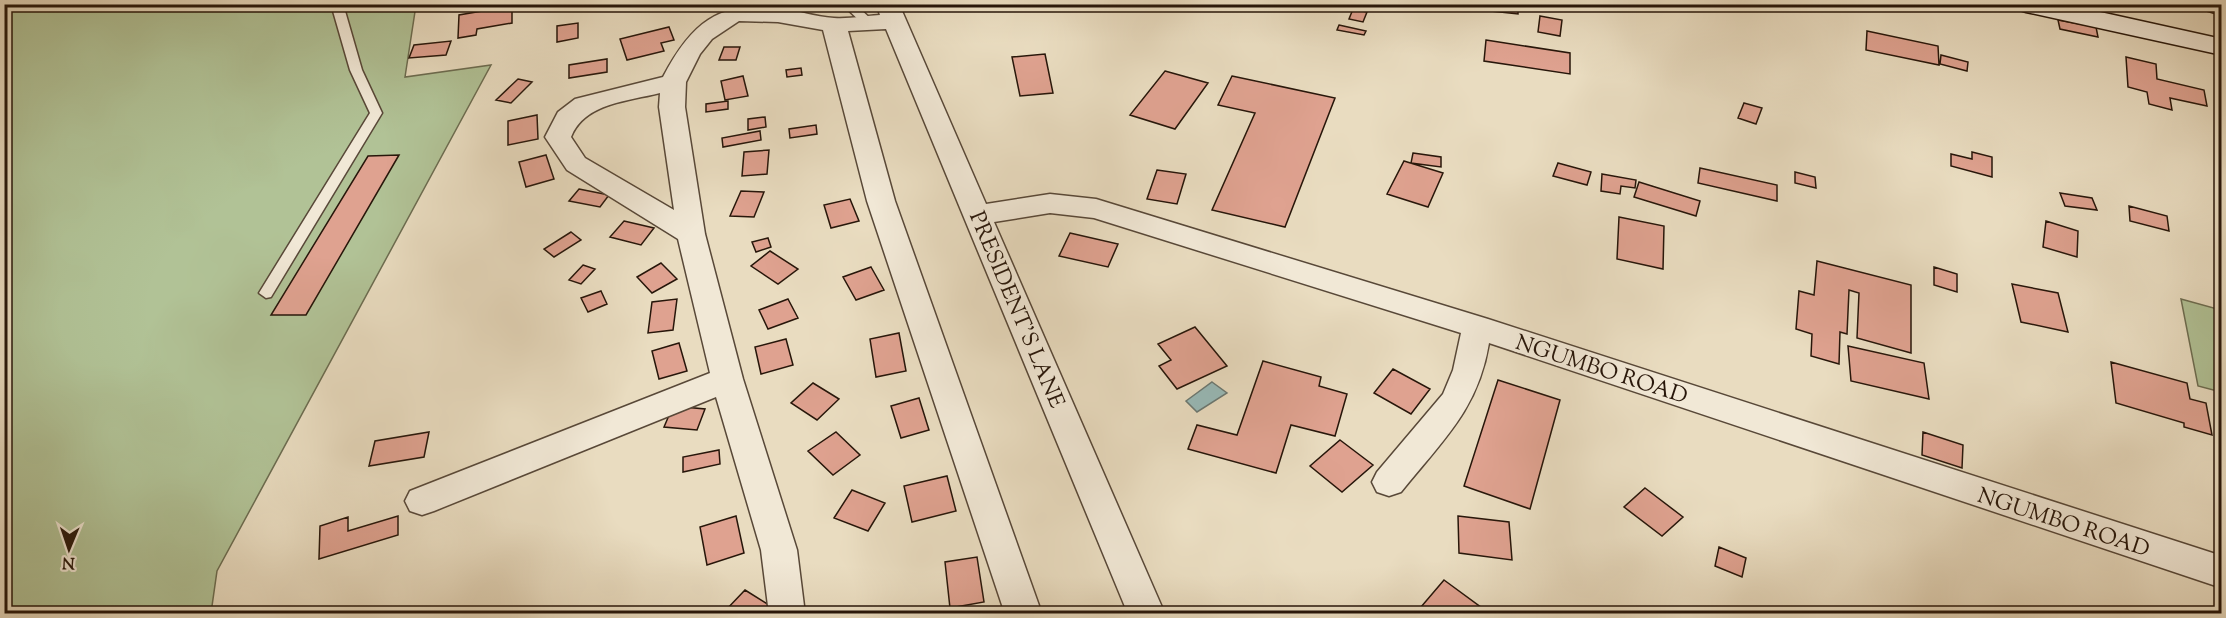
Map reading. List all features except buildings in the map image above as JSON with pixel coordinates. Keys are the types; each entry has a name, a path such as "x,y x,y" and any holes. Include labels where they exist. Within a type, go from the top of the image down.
{"main road":[{"path":"2026,4 2222,47"},
{"path":"2211,4 2222,7"}],"street":[{"path":"787,614 779,549 727,379 691,234 672,107 673,82 689,51 704,34 720,21 736,14 883,16"},
{"path":"841,15 881,201 1024,614"},
{"name":"PRESIDENT'S LANE","path":"883,16 977,216 1147,614"},
{"path":"673,82 584,105 572,112 558,137 576,164 691,234"},
{"name":"NGUMBO ROAD","path":"977,216 1042,202 1067,203 1096,209 1477,327 2222,572"},
{"path":"1389,482 1456,401 1469,370 1477,327"},
{"path":"422,501 727,379"}],"lane":[{"path":"266,293 376,113 356,70 336,4"}],"green space":[{"path":"5,5 416,5 405,77 491,65 217,571 211,613 5,613"},
{"path":"2181,299 2221,310 2221,392 2198,386"}],"water":[{"path":"1212,382 1227,393 1197,412 1186,401"}]}
